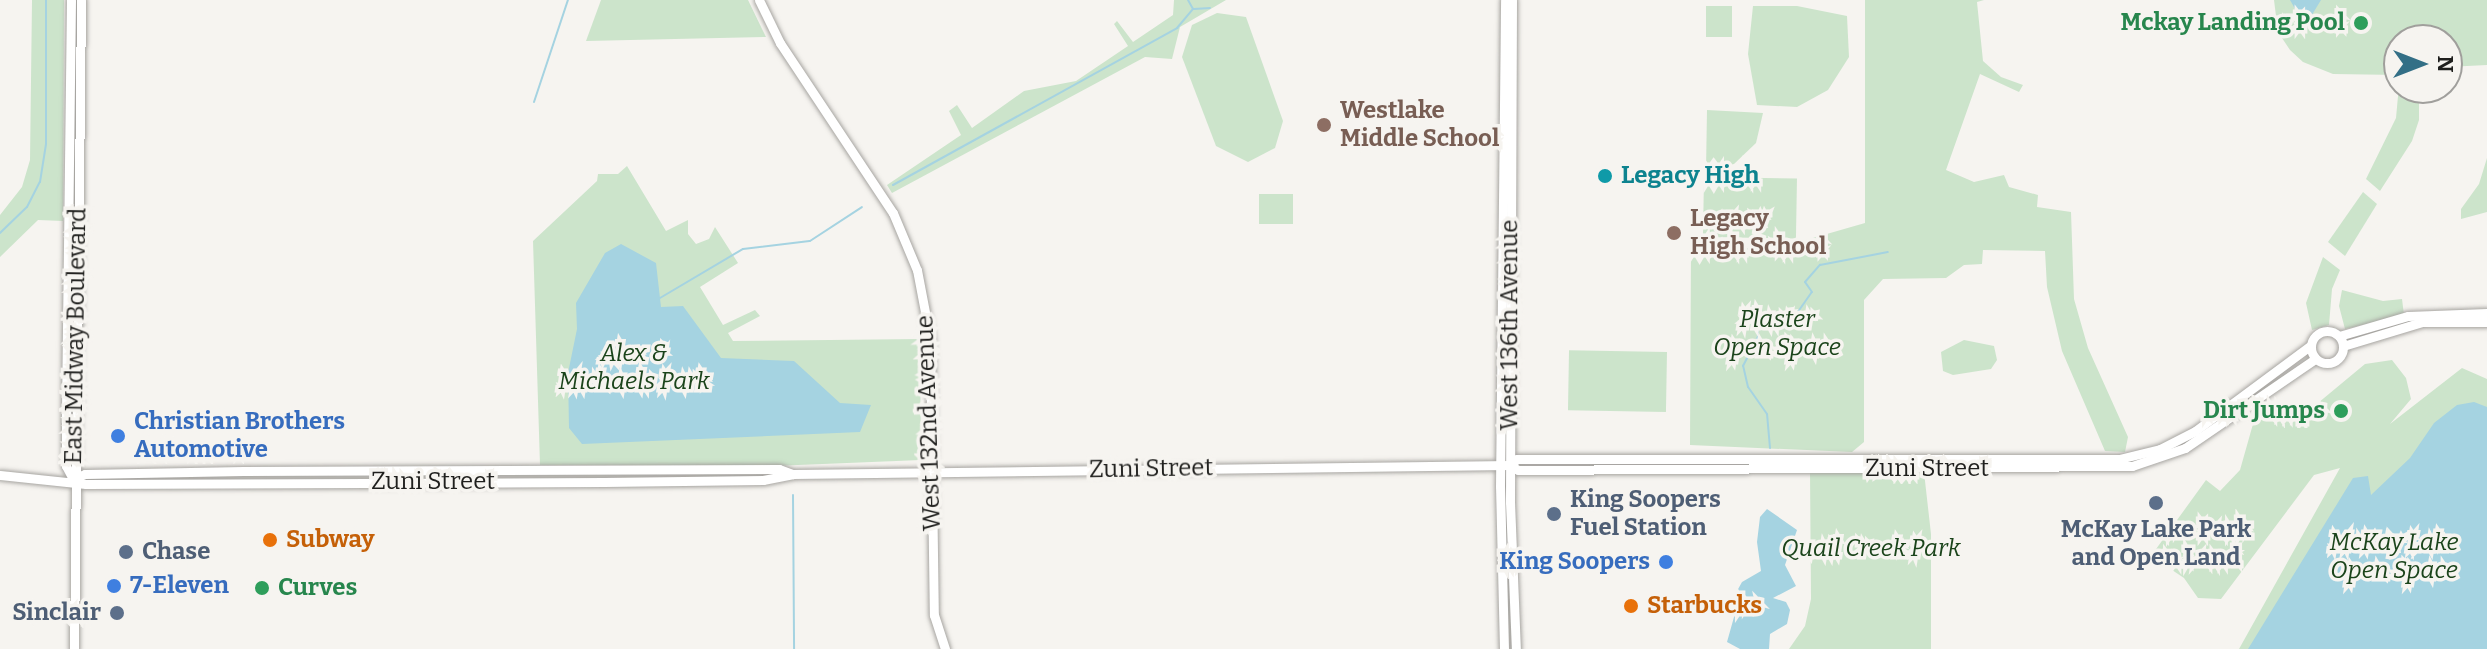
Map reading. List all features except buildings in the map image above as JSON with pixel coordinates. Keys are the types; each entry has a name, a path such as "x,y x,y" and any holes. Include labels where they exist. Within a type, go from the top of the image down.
{"main road":[{"name":"East Midway Boulevard","path":"71,0 66,466 73,479"},
{"name":"East Midway Boulevard","path":"73,479 81,0"},
{"name":"West 132nd Avenue","path":"759,0 780,43 888,205 912,256 930,338 934,607 945,649"},
{"name":"West 136th Avenue","path":"1504,649 1505,0"},
{"name":"West 136th Avenue","path":"1506,284 1512,0"},
{"path":"1504,48 1511,57"},
{"path":"2341,341 2408,316 2487,313"},
{"path":"2341,341 2411,324 2487,322"},
{"name":"Zuni Street","path":"0,475 73,479 85,474 243,471 779,469 793,474 1506,465 1518,470 1768,464 2138,456 2195,431 2310,346 2323,331 2341,341 2333,362 2315,359 2185,448 2141,465 1768,464"},
{"path":"2310,346 2315,359"},
{"name":"West 136th Avenue","path":"1506,465 1516,649"},
{"path":"73,479 74,649"}],"green space":[{"path":"32,0 64,0 63,221 38,220 0,257 0,215 22,187 30,160"},
{"path":"601,0 748,0 766,37 586,41"},
{"path":"1174,0 1226,0 1180,27 1172,59 1145,57 892,193 887,185 961,135 949,111 957,105 972,128 1024,91 1076,81 1128,46 1114,24 1117,21 1133,42 1173,15"},
{"name":"Plaster Open Space","path":"1865,0 1984,0 1977,2 1983,61 2001,77 2023,85 2019,92 1980,74 1946,170 1974,182 2004,175 2009,187 2038,195 2037,207 2071,212 2074,299 2088,348 2128,437 2125,452 2105,451 2062,351 2047,287 2045,251 1983,250 1982,264 1964,265 1946,278 1883,279 1864,300 1864,442 1852,452 1690,445 1691,246 1792,244 1865,223"},
{"path":"2274,0 2487,0 2487,65 2463,66 2463,24 2383,24 2383,75 2333,74 2303,62 2278,32"},
{"path":"1706,6 1732,6 1732,37 1706,37"},
{"path":"1753,6 1797,6 1847,16 1849,57 1828,90 1797,107 1757,105 1748,54"},
{"path":"1217,13 1246,17 1283,121 1275,148 1248,162 1216,146 1182,57 1192,25"},
{"path":"2397,104 2419,104 2419,120 2412,141 2380,191 2366,179 2396,118"},
{"path":"1707,110 1763,113 1756,143 1734,164 1706,170"},
{"path":"2487,158 2487,212 2461,219 2461,209 2479,184"},
{"name":"Alex & Michaels Park","path":"627,166 666,231 688,220 688,234 696,244 709,239 715,227 738,263 700,287 723,325 755,310 760,316 728,333 733,341 920,339 921,460 773,466 540,465 533,241 597,181 598,174 618,174"},
{"path":"1704,177 1797,179 1796,239 1703,237"},
{"path":"2363,192 2377,204 2345,256 2328,242"},
{"path":"1259,194 1293,194 1293,224 1259,224"},
{"path":"2323,257 2340,270 2332,289 2329,325 2312,330 2306,303"},
{"path":"2342,290 2383,301 2402,299 2404,315 2345,329 2339,306"},
{"path":"1964,340 1994,346 1997,360 1991,369 1953,375 1943,371 1941,352"},
{"path":"1569,350 1667,352 1666,412 1568,410"},
{"name":"McKay Lake Open Space","path":"2392,360 2406,378 2411,399 2390,424 2462,368 2487,379 2487,649 2239,649 2340,468 2314,475 2221,599 2198,598 2184,578 2151,556 2206,480 2220,491 2240,470 2253,424 2275,411 2318,403 2365,364"},
{"name":"Quail Creek Park","path":"1810,472 1924,472 1931,534 1931,649 1789,649 1805,626 1811,599"}],"water":[{"path":"2290,0 2321,0 2307,23 2307,30"},
{"path":"621,244 656,263 661,307 683,306 721,358 794,361 840,403 871,405 860,432 582,444 569,428 568,373 577,329 576,303 605,253"},
{"name":"McKay Lake Open Space","path":"2474,402 2487,407 2487,649 2248,649 2353,478 2368,476 2371,495 2410,458 2434,423 2457,405"},
{"path":"1767,509 1797,530 1785,565 1796,586 1773,598 1786,602 1790,610 1787,624 1770,634 1769,649 1740,649 1727,642 1734,617 1732,600 1742,582 1761,571 1757,542 1760,517"}],"waterway":[{"path":"0,233 27,207 40,182 46,143 46,0"},
{"path":"534,102 568,0"},
{"path":"893,185 1177,28 1193,9 1188,0"},
{"path":"1194,9 1210,8"},
{"path":"660,298 743,249 810,241 862,207"},
{"path":"1770,448 1767,414 1748,387 1743,366 1758,337 1757,320 1795,316 1812,292 1805,282 1820,265 1888,252"},
{"path":"793,495 794,649"}],"place":[{"name":"Mckay Landing Pool","path":"2361,23"},
{"name":"Westlake Middle School","path":"1324,125"},
{"name":"Legacy High","path":"1605,176"},
{"name":"Legacy High School","path":"1674,233"},
{"name":"Dirt Jumps","path":"2341,411"},
{"name":"Christian Brothers Automotive","path":"118,436"},
{"name":"McKay Lake Park and Open Land","path":"2156,503"},
{"name":"King Soopers Fuel Station","path":"1554,514"},
{"name":"Subway","path":"270,540"},
{"name":"Chase","path":"126,552"},
{"name":"King Soopers","path":"1666,562"},
{"name":"7-Eleven","path":"114,586"},
{"name":"Curves","path":"262,588"},
{"name":"Starbucks","path":"1631,606"},
{"name":"Sinclair","path":"117,613"}]}
